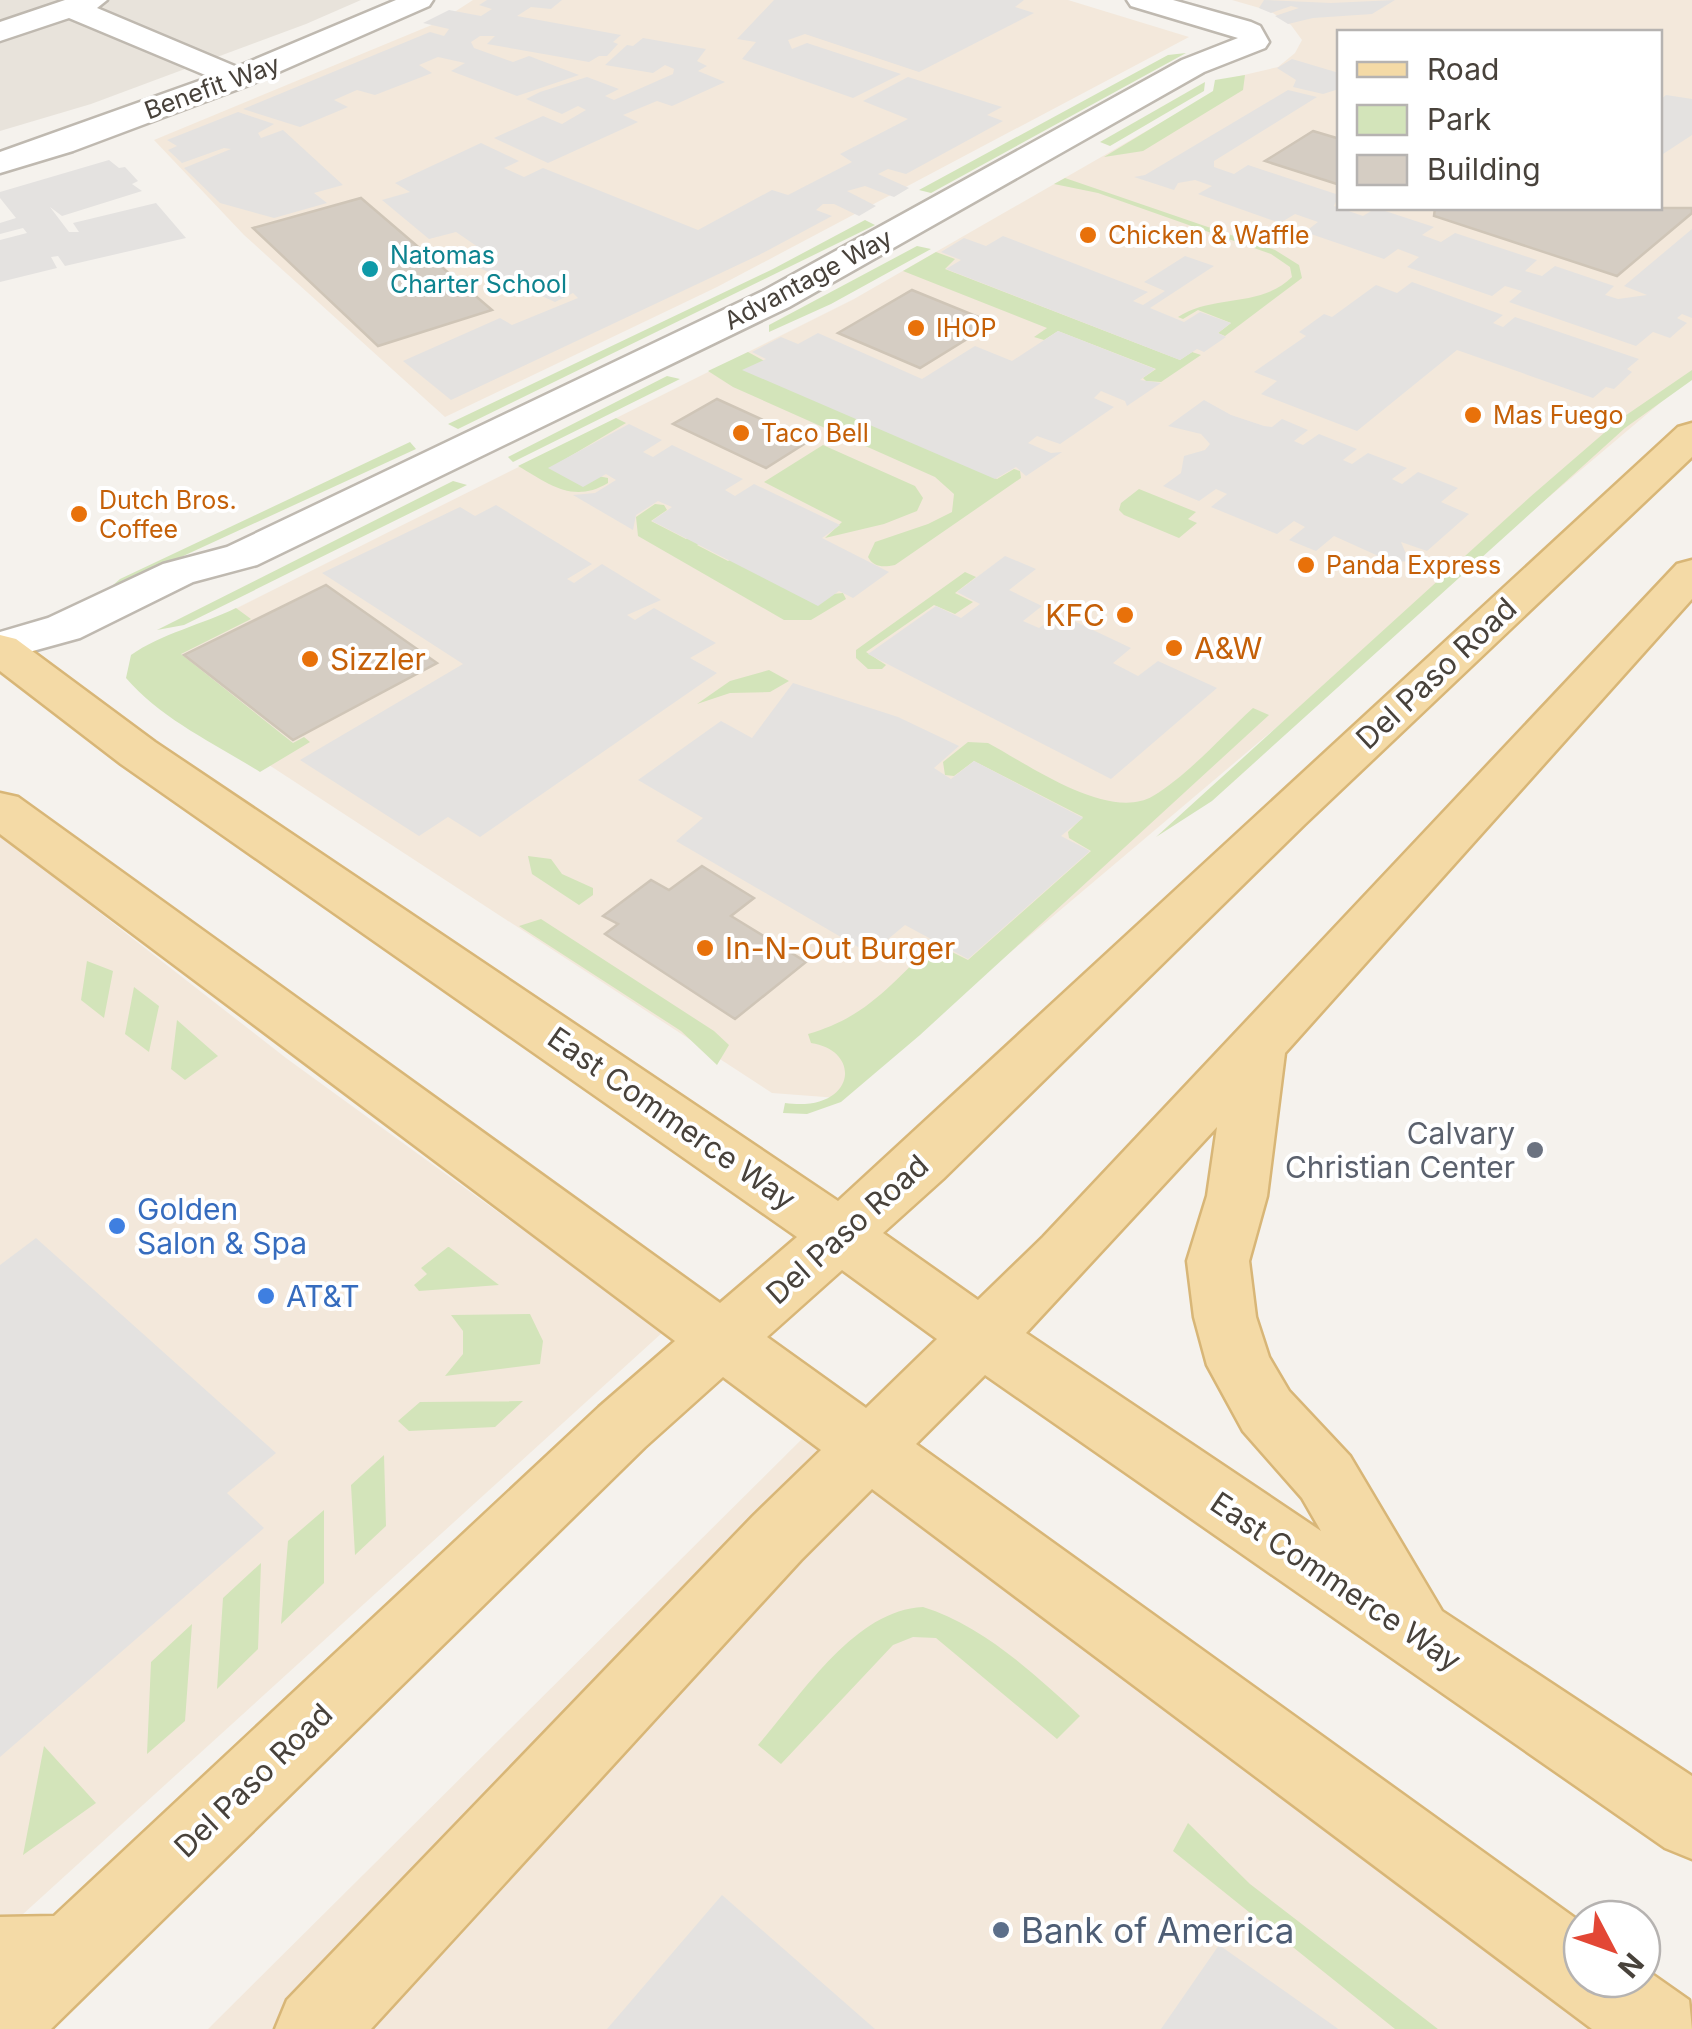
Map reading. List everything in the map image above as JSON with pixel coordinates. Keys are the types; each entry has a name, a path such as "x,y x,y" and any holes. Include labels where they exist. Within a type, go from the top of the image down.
{"main road":[{"name":"Del Paso Road","path":"0,2022 35,1956 622,1427 922,1163 1234,862 1692,435"},
{"path":"316,2029 777,1538 1078,1241 1692,573"},
{"name":"East Commerce Way","path":"11,657 138,753 982,1337 1692,1821"},
{"path":"0,809 1562,1957"},
{"path":"1257,1049 1237,1196 1218,1261 1225,1317 1239,1365 1266,1411 1326,1477 1420,1637"},
{"path":"1619,1999 1660,2029"}],"street":[{"name":"Benefit Way","path":"0,163 238,78 348,34 419,0"},
{"name":"Advantage Way","path":"11,657 202,590 242,556 776,299 1194,66 1254,42 1250,32 1241,28 1140,0"},
{"path":"0,32 82,4 238,78"}],"shaded area":[{"path":"0,0 361,0 91,104 0,131"},
{"path":"473,0 1068,0 1189,37 717,287 445,417 244,235 154,140 439,22"},
{"path":"487,0 562,0 551,9 531,7 517,16 621,35 607,56 589,62 487,44 495,36 480,36 471,42 474,48 513,62 529,56 579,75 517,96 451,71 465,63 438,57 419,65 432,73 375,95 357,90 334,100 348,107 300,127 243,109 430,32 444,36 449,29 423,23 449,10 481,16 492,9 479,5"},
{"path":"774,0 1024,0 1015,7 1034,13 919,72 805,34 788,40 792,49 807,43 901,74 853,98 742,59 756,42 737,39"},
{"path":"1232,0 1692,0 1692,376 838,1098 772,1093 131,675 133,660 854,299 1216,91 1218,81 1278,67 1295,53 1302,40 1291,25 1270,11"},
{"path":"1264,0 1395,0 1372,14 1313,18 1288,24 1275,16 1299,8 1291,6 1271,13 1259,8"},
{"path":"643,38 706,49 697,61 707,66 698,71 725,82 672,106 657,101 623,115 638,122 548,163 494,138 543,116 562,124 586,110 578,106 562,114 526,99 540,92 587,77 619,89 605,96 614,100 673,74 674,69 665,65 653,73 605,65 627,45 633,46"},
{"path":"1292,59 1337,72 1337,90 1323,94 1293,87 1296,80 1277,68"},
{"path":"908,77 1002,107 987,115 1003,121 906,174 888,169 878,174 909,188 894,197 865,186 847,191 876,206 859,216 834,204 823,204 816,210 832,216 759,255 451,400 403,361 500,318 512,325 578,298 573,293 555,302 460,259 481,249 456,232 429,239 382,200 410,192 395,183 481,143 519,161 504,168 524,177 543,168 698,230 772,190 788,195 852,162 840,154 908,119 863,101"},
{"path":"1288,90 1317,97 1214,161 1214,167 1234,174 1248,165 1337,194 1337,210 1363,216 1382,210 1434,227 1422,235 1441,242 1455,233 1537,260 1525,271 1542,276 1555,266 1614,286 1605,295 1618,299 1647,295 1624,286 1692,229 1692,318 1682,314 1677,318 1687,323 1670,338 1653,332 1636,346 1509,302 1522,291 1505,286 1492,296 1407,267 1419,257 1398,249 1384,259 1305,232 1318,222 1295,214 1280,223 1198,194 1212,186 1195,180 1178,183 1174,190 1134,177 1145,175"},
{"path":"1666,95 1692,99 1692,135 1662,155 1662,98"},
{"path":"238,112 274,124 258,133 261,138 283,130 343,185 314,193 327,203 274,218 220,203 184,168 231,149 182,163 168,150 177,146 167,140"},
{"path":"109,160 119,168 125,167 138,181 132,184 142,191 62,216 50,207 69,232 79,232 73,223 156,203 186,238 65,266 58,256 51,257 57,268 0,282 0,240 27,233 23,228 0,234 0,223 16,218 0,198 0,192"},
{"path":"1003,236 1148,292 1133,301 1143,305 1165,291 1144,282 1185,256 1214,266 1150,308 1184,322 1200,312 1231,323 1218,333 1226,337 1204,352 1197,349 1180,360 946,269 961,260 941,252 964,238 986,246"},
{"path":"1412,282 1503,315 1493,323 1503,327 1515,317 1639,359 1614,389 1606,387 1593,398 1457,350 1357,431 1261,394 1277,381 1254,372 1306,336 1299,332 1324,314 1332,317 1376,285 1397,293"},
{"path":"1058,331 1155,369 1140,380 1161,383 1127,406 1125,401 1101,391 1094,398 1114,407 1060,444 1037,436 1028,443 1051,453 1062,452 1026,476 1016,467 995,479 742,370 766,359 752,352 781,337 798,344 818,333 922,379 975,346 1012,361"},
{"path":"1204,400 1231,415 1264,426 1272,427 1282,419 1308,430 1294,441 1303,445 1319,434 1357,449 1343,460 1352,464 1368,453 1407,468 1392,479 1402,484 1418,472 1458,488 1441,502 1469,514 1427,551 1401,542 1409,561 1385,563 1385,559 1334,536 1316,551 1289,540 1305,527 1294,521 1277,534 1211,507 1227,494 1216,489 1199,501 1163,486 1181,473 1184,456 1205,450 1210,444 1201,434 1168,426"},
{"path":"629,424 662,440 643,452 653,457 672,445 743,479 725,490 735,496 754,484 840,525 822,538 889,572 853,598 839,591 818,606 652,521 672,507 658,501 636,515 633,530 573,495 595,493 616,480 606,474 583,487 548,468"},
{"path":"496,505 592,564 567,579 574,583 602,564 661,600 627,615 635,620 654,608 716,643 690,658 717,673 480,837 448,817 419,836 300,760 463,664 322,573 460,507 475,516"},
{"path":"1005,556 1036,569 1009,590 1042,606 1023,621 1039,628 1059,614 1131,648 1113,663 1138,676 1158,661 1217,688 1111,779 868,654 936,606 961,618 980,604 957,592"},
{"path":"793,683 898,717 959,746 934,768 951,779 974,761 1083,818 1061,836 1090,851 968,959 905,925 870,954 676,841 703,818 638,780 721,721 752,738"},
{"path":"0,829 64,885 286,1058 663,1332 0,1935"},
{"path":"36,1238 276,1453 227,1493 264,1528 0,1757 0,1265"},
{"path":"811,1430 1595,2029 208,2029"},
{"path":"722,1895 875,2029 607,2029"},
{"path":"1219,1945 1337,2028 1338,2029 1161,2029"}],"green space":[{"path":"1186,53 931,193 919,190 1168,55"},
{"path":"1245,75 1243,90 1143,151 1104,157 1213,91 1215,80"},
{"path":"1205,82 1204,91 1110,146 1100,142"},
{"path":"1065,178 1275,250 1299,265 1302,278 1225,336 1218,333 1231,323 1198,310 1183,319 1178,317 1206,305 1280,287 1292,277 1290,267 1271,254 1098,193 1054,184"},
{"path":"865,220 875,225 458,429 448,424 773,269"},
{"path":"917,246 931,249 831,304 769,332 769,325"},
{"path":"936,252 955,259 945,269 1180,360 1192,352 1201,355 1161,382 1146,381 1143,378 1156,369 1058,331 1044,340 1034,337 1047,328 903,271"},
{"path":"748,352 924,447 997,479 1014,469 1020,471 1021,478 895,565 876,565 868,557 875,542 952,512 954,494 935,477 733,387 708,371"},
{"path":"1692,370 1692,380 1625,428 1212,801 1156,837 1530,497 1619,420"},
{"path":"667,376 680,379 513,462 508,457"},
{"path":"616,418 626,423 552,467 608,478 608,483 572,492 518,466"},
{"path":"410,442 416,449 105,592 120,579"},
{"path":"823,445 915,486 923,498 917,511 884,524 825,538 842,522 764,482"},
{"path":"453,481 467,485 184,625 157,630"},
{"path":"1139,489 1196,512 1188,519 1197,523 1179,538 1124,515 1119,510 1121,503"},
{"path":"655,504 664,505 667,510 651,521 686,539 704,528 714,533 697,545 728,561 747,550 832,594 843,593 846,599 811,620 784,620 638,536 636,517"},
{"path":"965,572 976,577 955,593 973,602 955,614 934,605 866,652 886,665 882,669 868,669 856,658 856,650"},
{"path":"236,608 251,619 181,654 293,743 304,737 310,742 260,772 172,718 126,678 131,655"},
{"path":"769,670 789,681 770,692 730,693 697,704 730,681"},
{"path":"1253,708 1269,715 920,1035 841,1102 807,1114 783,1113 785,1103 808,1104 826,1099 838,1091 844,1080 845,1068 839,1057 828,1048 811,1043 808,1034 862,1009 934,943 968,960 1091,851 1069,838 1068,832 1083,817 974,761 954,776 945,775 943,762 968,742 988,743 1069,788 1114,802 1135,802 1153,796 1179,778"},
{"path":"528,856 551,859 562,874 593,888 593,895 579,905 532,874"},
{"path":"541,919 714,1031 729,1045 717,1065 681,1031 519,926"},
{"path":"87,961 113,971 104,1018 81,1000"},
{"path":"134,987 159,1006 149,1052 125,1034"},
{"path":"177,1020 218,1056 185,1080 171,1069"},
{"path":"448,1247 499,1285 419,1291 414,1285 427,1274 421,1268"},
{"path":"530,1314 543,1341 540,1364 445,1376 463,1354 463,1331 451,1315"},
{"path":"523,1401 495,1427 409,1431 398,1421 420,1402"},
{"path":"384,1455 386,1526 355,1555 351,1485"},
{"path":"324,1510 324,1583 281,1624 288,1541"},
{"path":"261,1563 258,1649 217,1689 223,1598"},
{"path":"923,1607 987,1639 1027,1668 1080,1716 1057,1739 936,1638 913,1637 893,1645 781,1764 758,1745 852,1639 898,1612"},
{"path":"192,1624 185,1721 147,1754 151,1662"},
{"path":"44,1746 96,1803 23,1855"},
{"path":"1188,1823 1250,1884 1438,2029 1395,2029 1173,1851"}],"building":[{"path":"1313,131 1337,138 1337,184 1265,161"},
{"name":"Natomas Charter School","path":"361,198 492,310 378,346 253,228"},
{"path":"1692,208 1692,213 1617,276 1434,216 1435,210"},
{"name":"IHOP","path":"912,290 993,323 920,368 838,333"},
{"name":"Taco Bell","path":"717,399 809,441 766,468 673,424"},
{"name":"Sizzler","path":"326,585 437,663 293,740 184,655"},
{"name":"In-N-Out Burger","path":"702,866 754,898 731,916 806,962 735,1019 605,934 618,924 603,916 651,880 669,890"}],"place":[{"name":"Chicken & Waffle","path":"1088,235"},
{"name":"Natomas Charter School","path":"370,269"},
{"name":"IHOP","path":"916,328"},
{"name":"Mas Fuego","path":"1473,415"},
{"name":"Taco Bell","path":"741,433"},
{"name":"Dutch Bros. Coffee","path":"79,514"},
{"name":"Panda Express","path":"1306,565"},
{"name":"KFC","path":"1125,615"},
{"name":"A&W","path":"1174,648"},
{"name":"Sizzler","path":"310,659"},
{"name":"In-N-Out Burger","path":"705,948"},
{"name":"Calvary Christian Center","path":"1535,1150"},
{"name":"Golden Salon & Spa","path":"117,1226"},
{"name":"AT&T","path":"266,1296"},
{"name":"Bank of America","path":"1001,1930"}]}
